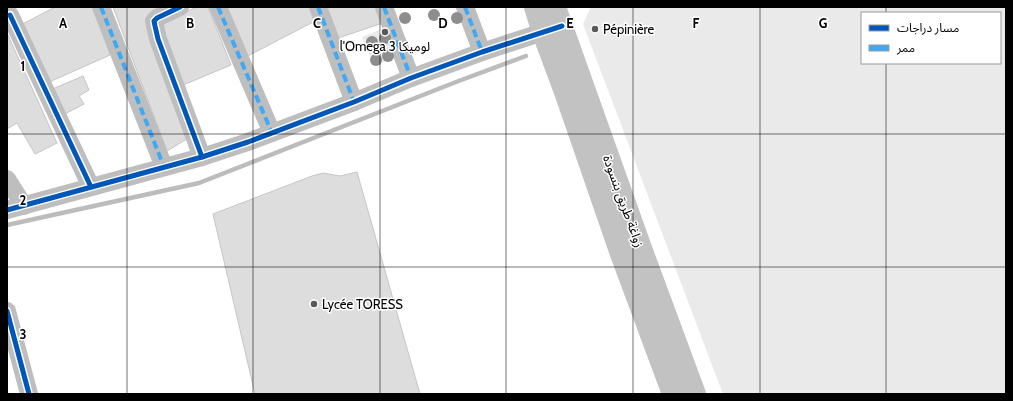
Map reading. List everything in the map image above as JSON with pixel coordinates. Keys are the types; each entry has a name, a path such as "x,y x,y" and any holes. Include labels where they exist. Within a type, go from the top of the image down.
{"main road":[{"name":"زواغة طريق بنسودة","path":"535,7 553,22 642,251 695,394"},
{"name":"زواغة طريق بنسودة","path":"553,22 567,99 621,254 673,394"}],"street":[{"path":"101,7 164,167"},
{"path":"180,7 157,18 154,22 158,39 202,157"},
{"path":"218,7 272,133"},
{"path":"318,7 354,102"},
{"path":"384,7 411,78"},
{"path":"465,7 482,52"},
{"path":"14,13 91,187"},
{"path":"7,179 15,208 202,157 272,133 354,102 411,78 482,52 553,22"},
{"path":"7,311 29,394"}],"shaded area":[{"path":"591,7 1006,7 1006,394 723,394 583,24"},
{"path":"384,28 396,57 374,66 362,37"}],"building":[{"path":"55,7 94,7 110,55 47,83 19,26"},
{"path":"113,7 172,7 147,18 192,136 167,151"},
{"path":"197,7 208,7 231,65 183,85 158,24"},
{"path":"224,7 312,7 317,20 246,57"},
{"path":"324,7 381,7 386,22 335,39"},
{"path":"7,33 57,143 35,154 17,123 7,129"},
{"path":"83,76 89,90 79,96 84,104 61,116 50,90"},
{"name":"Lycée TORESS","path":"357,172 420,394 255,394 213,214 312,176 323,173 340,176"}],"waterway":[{"path":"7,225 199,183 526,56"}],"marked path":[{"path":"101,7 164,167"},
{"path":"218,7 272,133"},
{"path":"318,7 354,102"},
{"path":"384,7 411,78"},
{"path":"465,7 482,52"}],"cycle path":[{"path":"180,7 157,18 154,21 158,39 202,157"},
{"path":"10,15 91,187"},
{"path":"7,210 202,157 248,142 354,102 411,78 482,52 562,26"},
{"path":"7,311 29,394"}],"place":[{"name":"Pépinière","path":"595,29"},
{"name":"l'Omega 3 لوميكا","path":"385,32"},
{"name":"Lycée TORESS","path":"314,304"}]}
